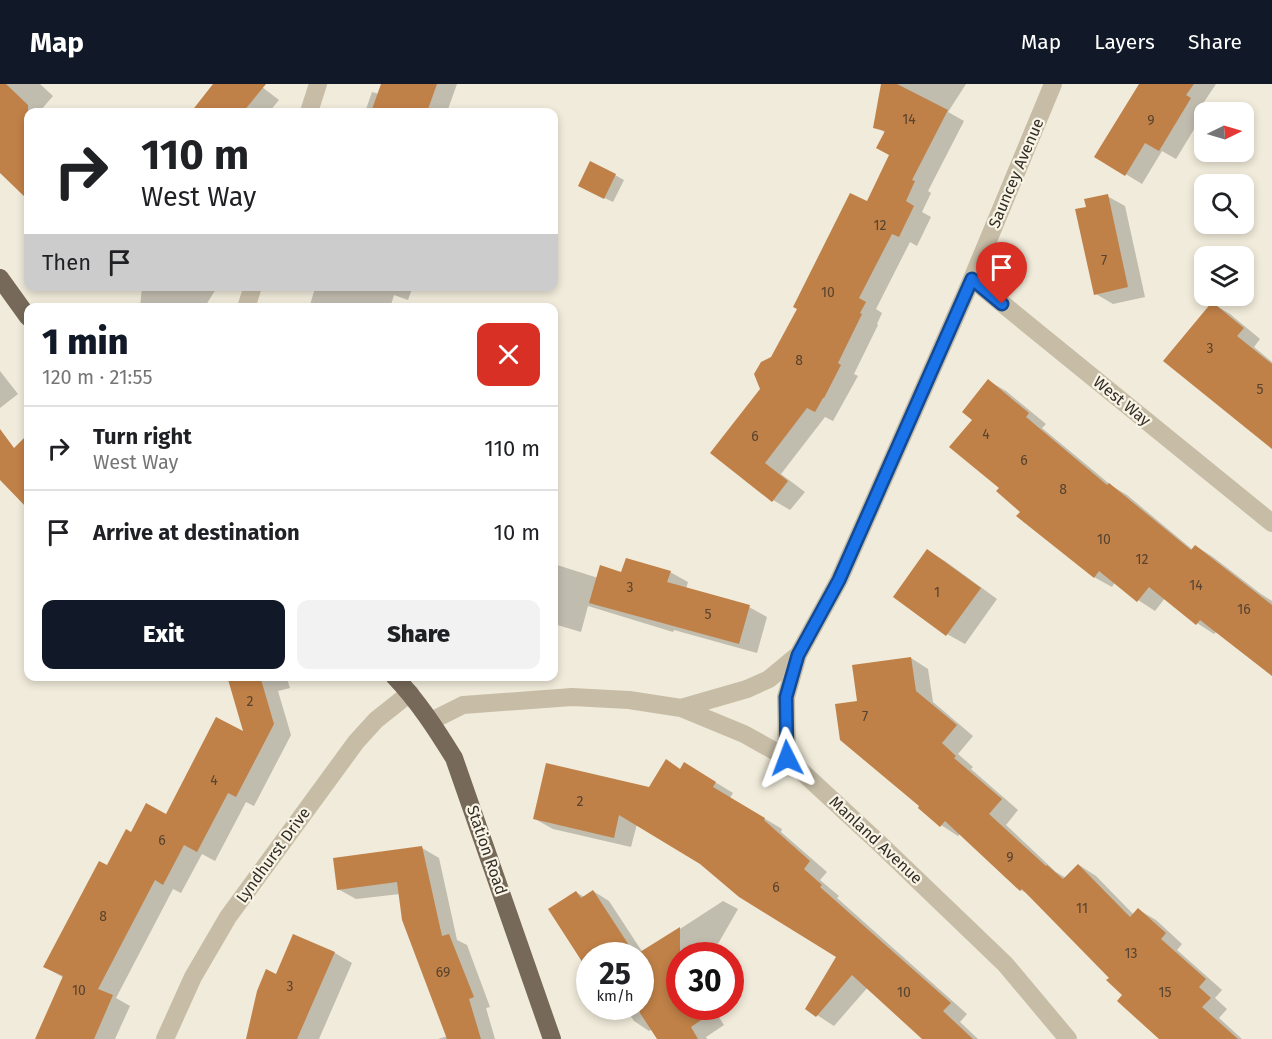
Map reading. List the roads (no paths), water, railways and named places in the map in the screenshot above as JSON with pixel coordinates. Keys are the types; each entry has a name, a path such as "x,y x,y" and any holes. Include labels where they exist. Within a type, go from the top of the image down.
{"main road":[{"path":"0,278 24,311"},
{"name":"Station Road","path":"399,681 431,721 454,758 552,1039"}],"street":[{"path":"310,108 318,84"},
{"name":"Sauncey Avenue","path":"787,758 786,697 798,655 839,580 972,279 1053,84"},
{"name":"West Way","path":"972,279 1272,523"},
{"name":"Sauncey Avenue","path":"681,708 747,689 769,679 798,655"},
{"name":"Lyndhurst Drive","path":"165,1039 193,977 228,917 356,742 376,720 410,693"},
{"name":"Manland Avenue","path":"431,721 463,705 573,697 629,700 681,708 744,734 787,758 1005,964 1068,1039"}]}
